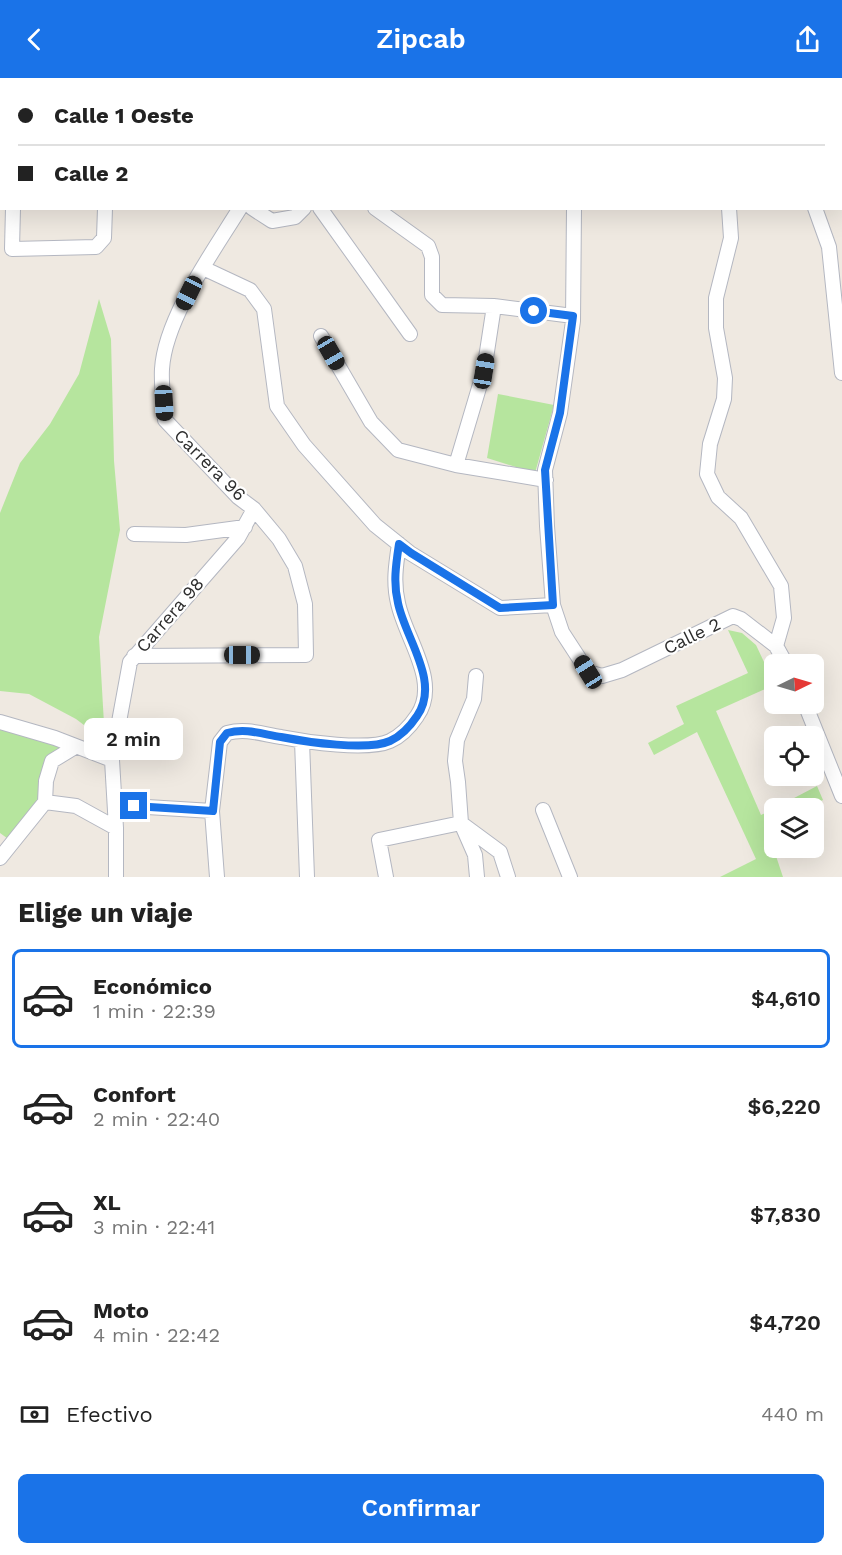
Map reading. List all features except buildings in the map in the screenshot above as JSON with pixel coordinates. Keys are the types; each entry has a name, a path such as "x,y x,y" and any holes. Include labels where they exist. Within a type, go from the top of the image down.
{"street":[{"path":"13,210 12,249 91,248 100,245 104,238 105,210"},
{"name":"Carrera 96","path":"134,656 306,655 305,604 295,566 279,539 254,509 238,496 165,420 162,369 171,331 202,268 239,210"},
{"path":"255,210 272,221 295,217 302,210"},
{"path":"321,210 410,334"},
{"path":"378,210 428,246 432,257 432,295 436,302 442,305 494,306 573,316"},
{"path":"202,268 250,290 264,309 277,406 304,445 375,525 411,553 500,608 553,605 545,470 560,413 573,316 574,210"},
{"path":"729,210 731,238 716,298 716,328 725,378 724,399 710,444 707,474 718,497 741,518 781,586 783,618 776,646 780,654"},
{"path":"816,210 829,247 842,373"},
{"path":"456,465 484,371 494,306"},
{"path":"321,336 371,422 398,450 456,465 546,480"},
{"name":"Carrera 98","path":"116,877 112,760 130,662 245,527 254,509"},
{"path":"134,534 186,535 245,527"},
{"path":"217,877 213,811 220,742 227,733 241,729 302,741 371,746 391,741 411,725 423,707 426,687 398,604 394,571 399,544"},
{"name":"Calle 2","path":"553,605 562,632 588,672 602,675 622,670 733,616 741,619 776,646"},
{"path":"476,676 474,699 457,740 455,761 459,782 460,823 475,855 477,877"},
{"path":"809,714 842,796"},
{"path":"0,722 46,735 112,760"},
{"path":"0,858 45,802 46,781 52,761 46,735"},
{"path":"302,741 307,877"},
{"path":"52,761 75,747"},
{"path":"45,802 76,806 116,828"},
{"path":"115,805 213,811"},
{"path":"543,810 570,877"},
{"path":"386,877 379,840 460,823 500,852 507,877"}],"green space":[{"path":"99,299 111,339 114,461 120,530 99,637 105,741 76,719 29,694 0,691 0,513 20,463 50,424 79,374"},
{"path":"498,394 554,405 535,473 487,458"},
{"path":"728,630 742,633 756,645 764,662 764,689 716,711 761,815 764,814 764,858 777,858 783,877 720,877 756,859 697,732 654,755 648,743 684,724 676,706 748,673"},
{"path":"0,725 72,747 51,760 43,801 11,841 0,833"},
{"path":"817,786 822,798 794,798"}],"route":[{"path":"134,806 213,811 220,742 227,733 241,729 302,741 371,746 391,741 411,725 423,707 426,687 398,604 394,571 399,544 500,608 553,605 545,470 560,413 573,316 534,311"}]}
